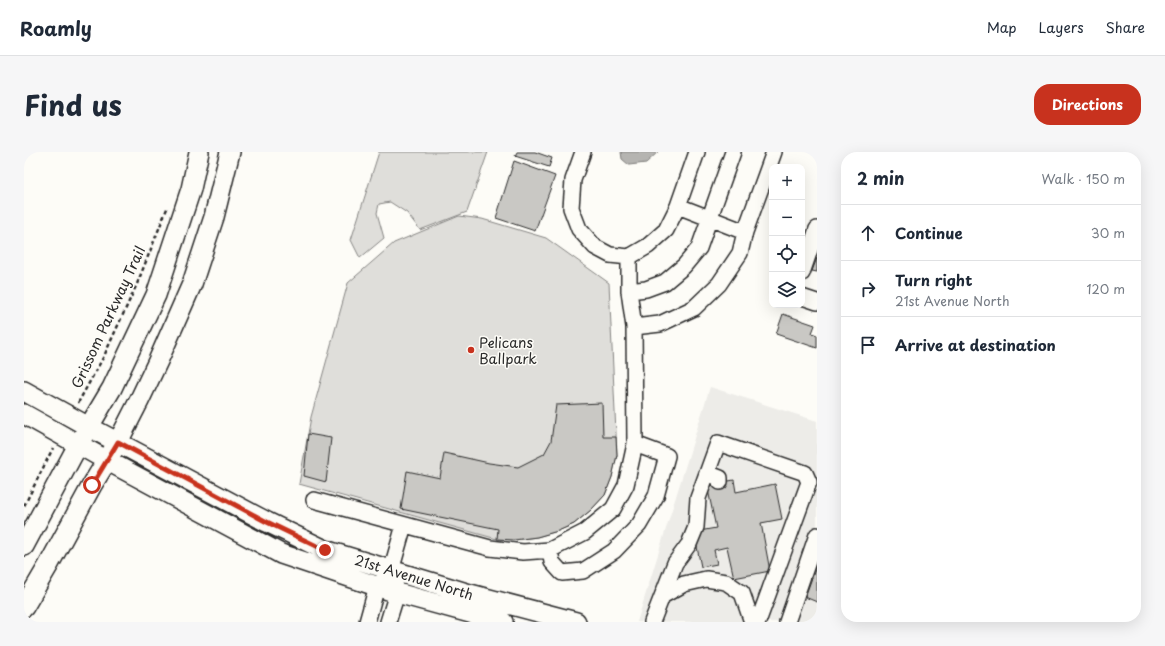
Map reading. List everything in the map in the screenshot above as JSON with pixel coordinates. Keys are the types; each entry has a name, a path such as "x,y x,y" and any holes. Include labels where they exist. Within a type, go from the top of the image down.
{"main road":[{"path":"24,546 78,445 112,388 156,295 191,188 198,152"},
{"path":"24,607 106,460 118,442 139,401 192,284 214,216 230,152"},
{"name":"21st Avenue North","path":"24,391 267,522 325,550 484,598 576,622"},
{"name":"21st Avenue North","path":"24,414 78,445 281,554 397,593 502,622"}],"street":[{"path":"583,152 573,180 571,208 579,228 595,247 610,255 629,257 648,246 666,230 678,206 697,152"},
{"path":"629,291 646,289 665,282 684,266 699,248 733,152"},
{"path":"634,327 660,324 694,308 719,284 740,253 774,152"},
{"path":"678,206 746,232"},
{"path":"803,272 817,229"},
{"path":"314,500 490,548 523,552 550,550 585,532 613,509 626,485 635,444 634,327 629,291 629,257"},
{"path":"805,298 817,302"},
{"path":"652,622 664,595 675,563 689,544 696,526 698,498 718,443 805,473 809,482 758,622"},
{"path":"550,550 552,562 562,573 583,572 614,551 639,525 656,496 667,456 635,444"},
{"path":"707,473 720,478 720,482"},
{"path":"388,622 397,593 392,571 404,524"},
{"path":"787,622 817,535"},
{"path":"367,622 377,586 392,571"},
{"path":"664,595 684,584 706,579 726,582 742,593 752,622"}],"path":[{"name":"Grissom Parkway Trail","path":"71,417 104,356 137,284 169,203"},
{"path":"24,506 60,434"}],"shaded area":[{"path":"379,152 488,152 467,212 420,230 407,213 390,202 379,204 377,213 384,238 360,258 351,240"},
{"path":"621,152 658,152 646,163 629,165 622,159"},
{"name":"Pelicans Ballpark","path":"459,216 482,219 546,238 609,283 617,455 612,477 605,495 591,510 574,524 558,531 537,537 514,540 497,539 299,484 311,417 348,283 394,243"},
{"path":"710,387 817,421 817,622 637,622"}],"building":[{"path":"517,152 535,152 552,158 549,167 515,156"},
{"path":"514,161 555,176 535,231 496,218"},
{"path":"817,258 817,272 812,271"},
{"path":"783,314 815,325 812,333 817,335 817,348 776,334"},
{"path":"602,403 603,437 616,437 617,455 612,477 605,495 591,510 574,524 558,531 537,537 514,540 497,539 498,529 401,509 407,471 440,478 444,453 489,463 518,467 544,454 551,441 556,405"},
{"path":"308,434 331,438 326,482 304,476"},
{"path":"734,480 736,492 775,484 782,519 761,523 770,571 734,578 727,547 714,550 717,564 701,567 694,532 716,528 707,485"},
{"path":"817,564 817,602 805,597"}],"place":[{"name":"Pelicans Ballpark","path":"471,350"}],"route":[{"path":"92,485 118,442 267,522 325,550"}]}
